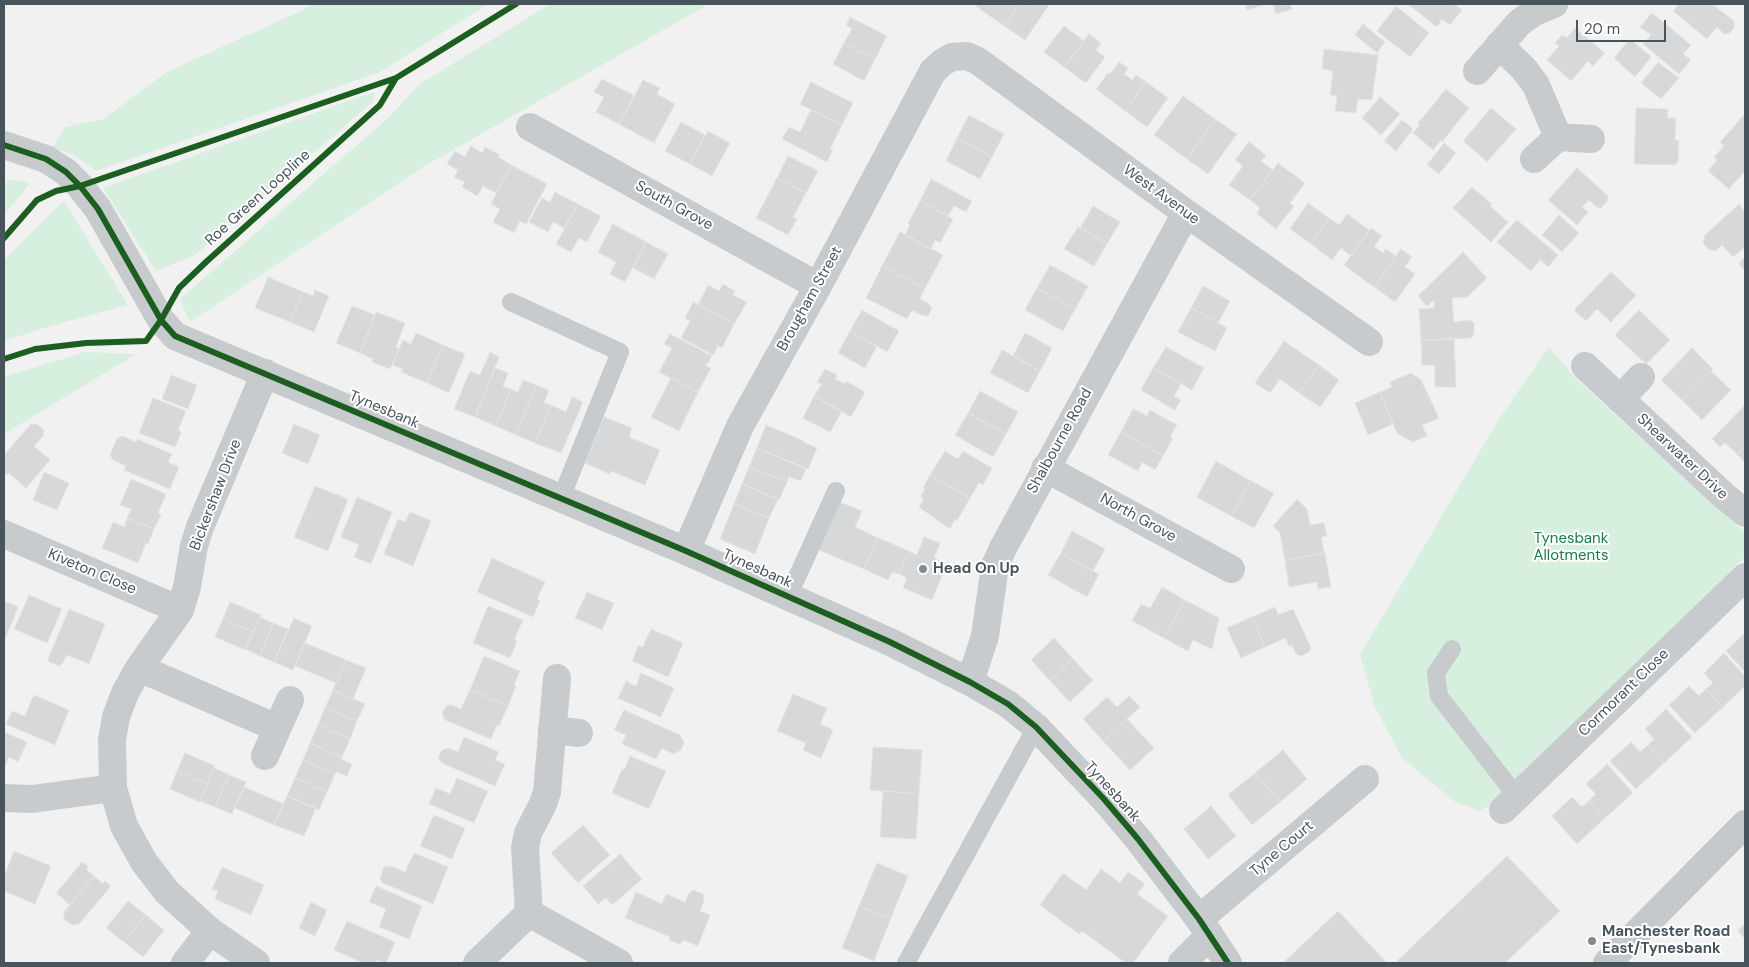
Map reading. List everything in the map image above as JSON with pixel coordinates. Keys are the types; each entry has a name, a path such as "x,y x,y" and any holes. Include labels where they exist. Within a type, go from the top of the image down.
{"main road":[{"path":"1607,963 1745,824"}],"street":[{"path":"1477,71 1526,18 1554,4"},
{"path":"1499,45 1524,69 1536,85 1558,136"},
{"name":"West Avenue","path":"952,58 967,56 978,61 1186,213 1369,342"},
{"name":"Brougham Street","path":"686,551 740,426 818,286 933,71 943,62 952,58"},
{"name":"South Grove","path":"530,127 818,286"},
{"path":"1534,158 1558,136 1591,139"},
{"name":"Tynesbank","path":"4,144 46,159 66,172 80,186 98,209 160,320 175,336 686,551 890,642 970,682 1008,704 1036,727 1127,826 1204,927 1228,963"},
{"name":"Shalbourne Road","path":"970,682 985,636 996,566 1003,548 1186,213"},
{"name":"Shearwater Drive","path":"1585,366 1723,495 1745,513"},
{"name":"Bickershaw Drive","path":"256,963 210,930 167,892 144,862 124,826 113,788 112,740 116,717 125,693 139,668 180,610 200,527 265,373"},
{"path":"1620,399 1642,377"},
{"name":"North Grove","path":"1045,468 1231,569"},
{"name":"Kiveton Close","path":"4,534 180,610"},
{"name":"Cormorant Close","path":"1510,803 1745,577"},
{"path":"139,668 278,728"},
{"path":"478,963 529,913 525,848 528,833 543,804 566,731 557,678"},
{"path":"265,756 290,700"},
{"name":"Tyne Court","path":"1182,963 1204,927 1366,779"},
{"path":"4,798 32,799 113,788"},
{"path":"529,913 619,963"},
{"path":"185,963 210,930"}],"lane":[{"path":"511,302 620,352 560,498"},
{"path":"788,597 836,491"},
{"path":"1452,649 1436,673 1439,696 1510,803"},
{"path":"906,963 1036,727"}],"green space":[{"path":"311,4 488,4 380,72 96,171 73,154 52,148 65,127 103,119 167,72 301,11"},
{"path":"550,4 709,4 423,167 190,322 180,299 387,119 420,84"},
{"path":"374,92 374,101 195,255 156,271 103,188"},
{"path":"9,179 30,183 4,215 4,186"},
{"path":"64,201 128,305 4,341 4,260"},
{"name":"Tynesbank Allotments","path":"1549,347 1574,377 1745,533 1745,557 1487,807 1479,811 1454,801 1402,758 1374,705 1360,655 1499,419"},
{"path":"85,352 136,354 4,434 4,377"}],"building":[{"path":"973,4 1020,4 1004,26"},
{"path":"1020,4 1031,4 1034,6 1036,4 1049,5 1025,40 1004,26"},
{"path":"1245,4 1263,4 1263,5 1247,10"},
{"path":"1273,4 1290,4 1292,9 1276,14"},
{"path":"1408,4 1454,4 1462,10 1450,25 1442,19 1437,27"},
{"path":"1679,4 1712,4 1734,21 1734,28 1730,33 1724,34 1717,27 1707,39 1673,11"},
{"path":"1396,6 1429,33 1410,57 1377,31"},
{"path":"1652,13 1691,45 1683,54 1691,60 1679,74 1643,44 1651,35 1640,27"},
{"path":"850,17 887,36 875,59 844,43 852,29 846,25"},
{"path":"1363,24 1385,42 1377,53 1355,35"},
{"path":"1064,26 1084,41 1064,67 1044,52"},
{"path":"1575,28 1605,53 1593,66 1588,61 1571,81 1547,60 1559,46 1555,43 1562,35 1567,38"},
{"path":"1089,34 1101,43 1096,50 1105,57 1086,83 1064,67"},
{"path":"1630,39 1651,57 1635,77 1614,58"},
{"path":"844,43 875,59 864,81 833,64"},
{"path":"1324,49 1378,55 1372,100 1358,99 1356,113 1335,111 1337,96 1330,95 1333,71 1322,69"},
{"path":"1119,62 1128,68 1124,74 1132,80 1136,75 1146,82 1125,111 1096,89"},
{"path":"1658,62 1679,78 1661,99 1641,83"},
{"path":"602,79 635,96 619,124 596,112 604,97 594,92"},
{"path":"643,80 660,88 657,94 675,104 654,143 619,124"},
{"path":"811,82 853,103 842,125 800,104"},
{"path":"1146,82 1168,98 1147,127 1125,111"},
{"path":"1446,89 1469,108 1442,142 1441,140 1433,150 1413,133 1420,125 1418,123"},
{"path":"1183,96 1215,119 1187,159 1154,135"},
{"path":"1380,97 1400,114 1381,135 1362,118"},
{"path":"1491,108 1516,129 1487,162 1463,141"},
{"path":"1636,108 1668,109 1667,118 1676,118 1675,140 1679,141 1678,161 1675,165 1634,164"},
{"path":"811,110 842,125 830,149 833,150 827,162 782,139 789,127 800,132"},
{"path":"1745,114 1745,171 1729,189 1708,171 1717,160 1714,157 1724,146 1720,142"},
{"path":"969,115 1004,134 992,157 957,138"},
{"path":"1215,119 1237,134 1208,174 1187,159"},
{"path":"1402,120 1413,129 1396,151 1384,141"},
{"path":"681,122 705,135 690,164 665,151"},
{"path":"708,131 730,143 712,176 690,164"},
{"path":"957,138 992,157 980,179 946,161"},
{"path":"1249,142 1266,155 1261,161 1273,170 1250,200 1229,185 1243,166 1235,160"},
{"path":"1444,143 1456,153 1439,174 1427,165"},
{"path":"471,146 482,153 485,147 500,155 498,157 511,165 496,193 483,186 477,196 462,187 465,182 454,177 458,170 447,164 455,151 465,157"},
{"path":"788,156 818,171 806,193 777,178"},
{"path":"1278,163 1305,183 1290,203 1294,206 1276,229 1257,214 1260,208 1250,200"},
{"path":"511,165 547,184 526,224 520,221 514,233 493,222 500,209 491,204"},
{"path":"1577,168 1608,196 1608,200 1601,208 1598,208 1589,200 1582,207 1588,212 1577,225 1548,200"},
{"path":"777,178 806,193 793,217 797,219 788,235 756,218"},
{"path":"931,179 972,201 966,212 954,206 948,216 920,201"},
{"path":"1472,187 1492,204 1490,206 1508,222 1491,242 1453,208"},
{"path":"555,192 578,204 564,228 553,222 548,232 529,222 542,198 550,202"},
{"path":"920,201 953,219 940,243 935,240 931,249 905,235 910,225 908,224"},
{"path":"1308,203 1329,218 1311,244 1290,229"},
{"path":"578,204 601,216 587,242 579,238 571,252 556,244"},
{"path":"1739,204 1745,212 1745,247 1733,257 1722,245 1716,251 1708,249 1703,242 1705,235"},
{"path":"1093,206 1120,222 1107,244 1080,228"},
{"path":"1347,214 1369,230 1351,256 1341,248 1332,260 1311,244 1329,218 1339,225"},
{"path":"1559,215 1579,233 1562,252 1542,235"},
{"path":"1517,220 1558,255 1548,267 1540,260 1531,271 1497,242"},
{"path":"613,224 646,242 625,282 610,274 616,262 598,252"},
{"path":"1078,227 1107,244 1094,266 1064,249"},
{"path":"1371,228 1382,236 1374,246 1383,253 1386,249 1396,256 1374,287 1344,265"},
{"path":"900,232 943,255 925,288 882,266"},
{"path":"646,242 668,254 654,279 633,268"},
{"path":"1401,249 1412,257 1405,267 1415,274 1395,302 1374,287"},
{"path":"1463,252 1487,278 1467,297 1452,298 1454,322 1470,320 1474,323 1474,334 1471,338 1421,341 1419,309 1434,308 1434,300 1427,306 1418,296"},
{"path":"1745,257 1745,271 1739,263"},
{"path":"1050,265 1088,286 1075,309 1037,288"},
{"path":"882,266 925,288 920,299 928,303 932,308 928,316 912,310 907,319 866,298"},
{"path":"1611,272 1636,295 1611,322 1597,309 1586,321 1574,310"},
{"path":"268,277 303,292 290,322 255,308"},
{"path":"723,284 735,291 733,295 747,302 734,324 698,305 708,285 719,291"},
{"path":"1203,286 1230,301 1218,323 1191,308"},
{"path":"1037,288 1075,309 1063,331 1025,310"},
{"path":"315,290 329,296 314,332 290,322 303,292 313,296"},
{"path":"693,302 734,324 722,348 718,346 713,355 681,338 690,321 685,318"},
{"path":"352,306 375,315 360,353 336,343"},
{"path":"1191,308 1227,328 1215,351 1178,332"},
{"path":"862,310 899,331 887,352 850,331"},
{"path":"1639,310 1670,340 1646,364 1615,335"},
{"path":"376,312 405,323 396,347 399,349 390,369 372,362 373,359 360,353"},
{"path":"850,331 877,346 865,368 838,353"},
{"path":"416,333 443,345 427,383 401,372 403,369 392,365 403,340 411,344"},
{"path":"1025,333 1052,348 1040,371 1013,356"},
{"path":"670,334 712,356 706,366 711,368 698,392 659,372 672,348 664,344"},
{"path":"1454,338 1456,387 1435,387 1435,365 1422,365 1421,341"},
{"path":"1284,341 1319,365 1299,393 1280,379 1270,393 1255,383"},
{"path":"443,345 465,354 449,393 427,383"},
{"path":"1166,347 1204,368 1192,390 1153,368"},
{"path":"1692,348 1713,369 1682,400 1661,380"},
{"path":"1002,350 1040,371 1028,393 990,373"},
{"path":"490,352 499,357 475,417 454,409 470,371 480,375"},
{"path":"1319,365 1339,380 1320,407 1299,393"},
{"path":"495,368 508,373 503,386 511,389 496,426 475,417"},
{"path":"1153,368 1181,384 1174,396 1181,400 1175,410 1141,390"},
{"path":"825,369 837,375 835,379 845,384 846,381 865,392 851,417 814,396 822,384 817,382"},
{"path":"1711,371 1731,390 1702,420 1682,400"},
{"path":"1411,373 1421,380 1439,418 1422,425 1427,436 1413,442 1397,433 1380,392 1392,387 1390,382"},
{"path":"171,375 197,385 188,409 162,399"},
{"path":"671,378 698,392 679,431 651,417"},
{"path":"523,380 536,385 516,435 496,426 511,389 518,392"},
{"path":"536,385 549,390 544,403 551,405 535,443 516,435"},
{"path":"980,391 1018,412 1006,434 968,413"},
{"path":"1380,392 1393,424 1368,435 1355,403"},
{"path":"814,396 842,411 830,432 803,418"},
{"path":"572,397 583,402 561,453 535,443 551,405 566,412"},
{"path":"153,398 186,411 178,430 181,432 175,447 139,433"},
{"path":"1745,405 1745,445 1737,454 1725,443 1720,447 1712,439"},
{"path":"1133,409 1147,416 1150,410 1177,425 1170,436 1173,438 1163,456 1121,432"},
{"path":"968,413 1006,434 993,457 955,435"},
{"path":"604,417 632,428 629,437 660,450 645,485 611,471 609,474 585,463"},
{"path":"31,424 37,424 44,430 43,436 34,446 50,460 26,488 9,473 7,475 4,472 4,455"},
{"path":"294,424 320,435 308,464 282,453"},
{"path":"766,425 817,448 808,469 757,448"},
{"path":"1121,432 1163,456 1155,470 1142,462 1138,471 1108,455"},
{"path":"123,436 136,442 137,439 172,454 168,462 179,467 170,489 124,470 126,466 113,460 110,455 117,438"},
{"path":"1745,445 1745,463 1737,454"},
{"path":"757,448 806,469 801,481 789,477 787,482 749,467"},
{"path":"945,451 958,459 963,451 992,468 983,485 979,483 970,498 930,475"},
{"path":"1216,461 1251,481 1231,516 1197,497"},
{"path":"749,467 787,482 779,500 742,484"},
{"path":"44,472 69,483 57,510 33,500"},
{"path":"930,475 970,498 957,521 955,519 950,529 919,507 924,499 920,497 925,489 923,488"},
{"path":"131,479 166,494 158,513 161,515 154,529 127,518 131,509 120,505"},
{"path":"1251,481 1274,493 1254,528 1231,516"},
{"path":"742,484 778,499 769,518 734,504"},
{"path":"315,486 348,499 328,551 294,537"},
{"path":"357,497 392,512 371,564 354,557 359,545 341,537"},
{"path":"1297,499 1307,509 1310,525 1324,523 1327,536 1321,537 1324,553 1285,560 1280,533 1273,526"},
{"path":"840,502 862,511 855,527 878,538 864,569 819,550"},
{"path":"734,504 769,518 755,554 720,539"},
{"path":"410,512 431,521 413,566 384,554 398,519 405,522"},
{"path":"127,518 154,529 138,563 102,548 113,522 124,527"},
{"path":"1072,531 1105,549 1093,571 1061,553"},
{"name":"Head On Up","path":"924,537 940,543 934,558 947,564 932,600 903,588 907,578 899,574 909,551 917,555"},
{"path":"878,538 909,551 899,574 892,572 888,580 864,569"},
{"path":"1061,553 1099,574 1087,597 1048,575"},
{"path":"1325,553 1331,587 1318,589 1317,582 1289,587 1285,560"},
{"path":"492,558 545,582 537,599 540,601 533,617 477,592"},
{"path":"1162,587 1185,600 1164,638 1132,621 1141,604 1150,608"},
{"path":"587,592 614,603 602,630 575,618"},
{"path":"29,595 62,609 47,643 14,629"},
{"path":"1185,600 1219,618 1212,649 1193,640 1188,651 1164,638"},
{"path":"4,601 18,607 4,642"},
{"path":"230,602 261,615 253,632 223,619"},
{"path":"488,606 523,620 514,640 517,641 510,658 473,643"},
{"path":"1275,607 1278,615 1293,609 1311,648 1309,652 1301,656 1296,654 1292,645 1289,646 1285,638 1265,647 1252,617"},
{"path":"69,609 105,624 89,664 67,655 59,666 49,662 48,659"},
{"path":"260,617 273,623 260,656 245,649"},
{"path":"1252,617 1265,647 1241,658 1227,628"},
{"path":"294,618 312,626 293,670 274,662"},
{"path":"223,619 253,632 245,650 215,637"},
{"path":"273,623 288,629 274,662 260,656"},
{"path":"651,629 683,643 668,677 632,661 638,646 643,647"},
{"path":"1745,633 1745,672 1726,651"},
{"path":"1054,638 1073,659 1050,681 1031,660"},
{"path":"305,643 346,660 336,683 295,666"},
{"path":"1724,653 1745,676 1745,686 1723,707 1706,689 1713,683 1704,673"},
{"path":"484,656 520,671 508,706 470,690"},
{"path":"1073,659 1093,680 1070,702 1050,681"},
{"path":"346,660 366,668 353,699 333,690"},
{"path":"641,673 674,688 661,717 618,698 626,681 636,686"},
{"path":"1689,686 1699,696 1706,689 1723,707 1695,733 1669,705"},
{"path":"333,690 365,704 357,721 325,708"},
{"path":"470,690 508,706 491,739 445,720 442,714 446,706 452,705 461,709"},
{"path":"793,694 827,708 820,724 833,730 821,758 803,750 806,743 777,731"},
{"path":"34,695 69,710 55,745 6,724 12,711 25,716"},
{"path":"1129,696 1140,707 1103,741 1083,719 1107,697 1117,707"},
{"path":"325,708 357,721 350,739 318,725"},
{"path":"1666,709 1692,737 1664,763 1648,745 1654,739 1645,729"},
{"path":"624,710 680,735 684,742 681,750 673,754 662,748 656,759 622,744 626,735 614,730"},
{"path":"1127,719 1154,748 1130,770 1103,741"},
{"path":"318,725 350,739 342,757 310,743"},
{"path":"4,732 27,742 18,762 9,757 5,766"},
{"path":"464,737 499,752 495,760 505,764 495,786 442,763 438,758 442,750 448,748 458,752"},
{"path":"1631,742 1640,752 1648,745 1664,763 1636,789 1610,761"},
{"path":"310,743 342,757 341,759 352,764 347,776 336,772 335,774 303,760"},
{"path":"873,747 922,750 919,794 870,790"},
{"path":"1283,750 1307,779 1280,802 1255,773"},
{"path":"185,753 215,766 207,784 177,771"},
{"path":"630,756 666,771 649,809 612,793 622,769 624,770"},
{"path":"303,760 335,774 327,792 295,778"},
{"path":"1607,764 1633,793 1605,818 1589,801 1596,794 1586,784"},
{"path":"214,768 229,775 215,807 200,801"},
{"path":"177,771 207,784 200,802 170,789"},
{"path":"1255,773 1280,802 1252,825 1228,795"},
{"path":"229,775 246,782 232,814 215,807"},
{"path":"295,778 327,792 319,810 287,796"},
{"path":"457,778 488,791 474,823 429,804 436,788 450,794"},
{"path":"244,787 284,804 274,825 235,808"},
{"path":"883,791 919,794 916,839 880,837"},
{"path":"287,796 316,808 304,836 274,825"},
{"path":"1572,797 1582,807 1589,801 1605,818 1577,844 1552,816"},
{"path":"1211,806 1236,836 1208,859 1184,829"},
{"path":"434,815 465,828 452,859 420,846"},
{"path":"583,825 610,855 578,883 551,853"},
{"path":"14,851 51,866 35,904 4,891 4,877"},
{"path":"414,853 448,867 433,904 383,883 380,879 384,867 390,866 405,872"},
{"path":"620,854 642,879 612,905 606,898 598,904 583,886"},
{"path":"1507,856 1560,911 1505,963 1395,963"},
{"path":"82,862 88,866 86,869 94,876 70,905 56,893"},
{"path":"877,863 908,876 891,918 859,906"},
{"path":"222,867 264,885 251,915 215,899 218,891 212,889"},
{"path":"1101,869 1120,883 1128,872 1145,884 1137,894 1168,916 1133,963 1126,963 1082,931 1079,934 1040,905 1063,873 1086,890"},
{"path":"94,876 103,884 105,881 111,886 79,924 72,925 64,919 64,912"},
{"path":"376,886 422,906 409,939 379,927 386,909 369,902"},
{"path":"693,890 703,894 704,901 700,911 710,915 698,946 683,940 680,944 669,940 670,937 625,918 636,892 662,904 666,894 685,902"},
{"path":"128,901 146,915 124,942 106,928"},
{"path":"311,902 327,910 315,936 299,928"},
{"path":"859,906 891,918 874,961 842,948"},
{"path":"1338,911 1387,963 1283,963"},
{"path":"146,915 164,930 143,957 124,942"},
{"path":"347,921 395,942 386,963 377,960 375,963 363,963 334,950"},
{"path":"1745,923 1745,939 1738,931"}],"cycle path":[{"name":"Roe Green Loopline","path":"4,359 35,349 86,343 146,341 161,320 179,288 380,105 396,78 516,4"},
{"path":"4,238 37,200 56,191 80,186 396,78"},
{"path":"4,145 46,159 66,172 80,186 98,209 161,320 175,336 686,551 890,642 970,682 1008,704 1036,727 1104,799 1138,839 1199,919 1228,963"}],"place":[{"name":"Head On Up","path":"923,569"},
{"name":"Manchester Road East/Tynesbank","path":"1592,941"}]}
